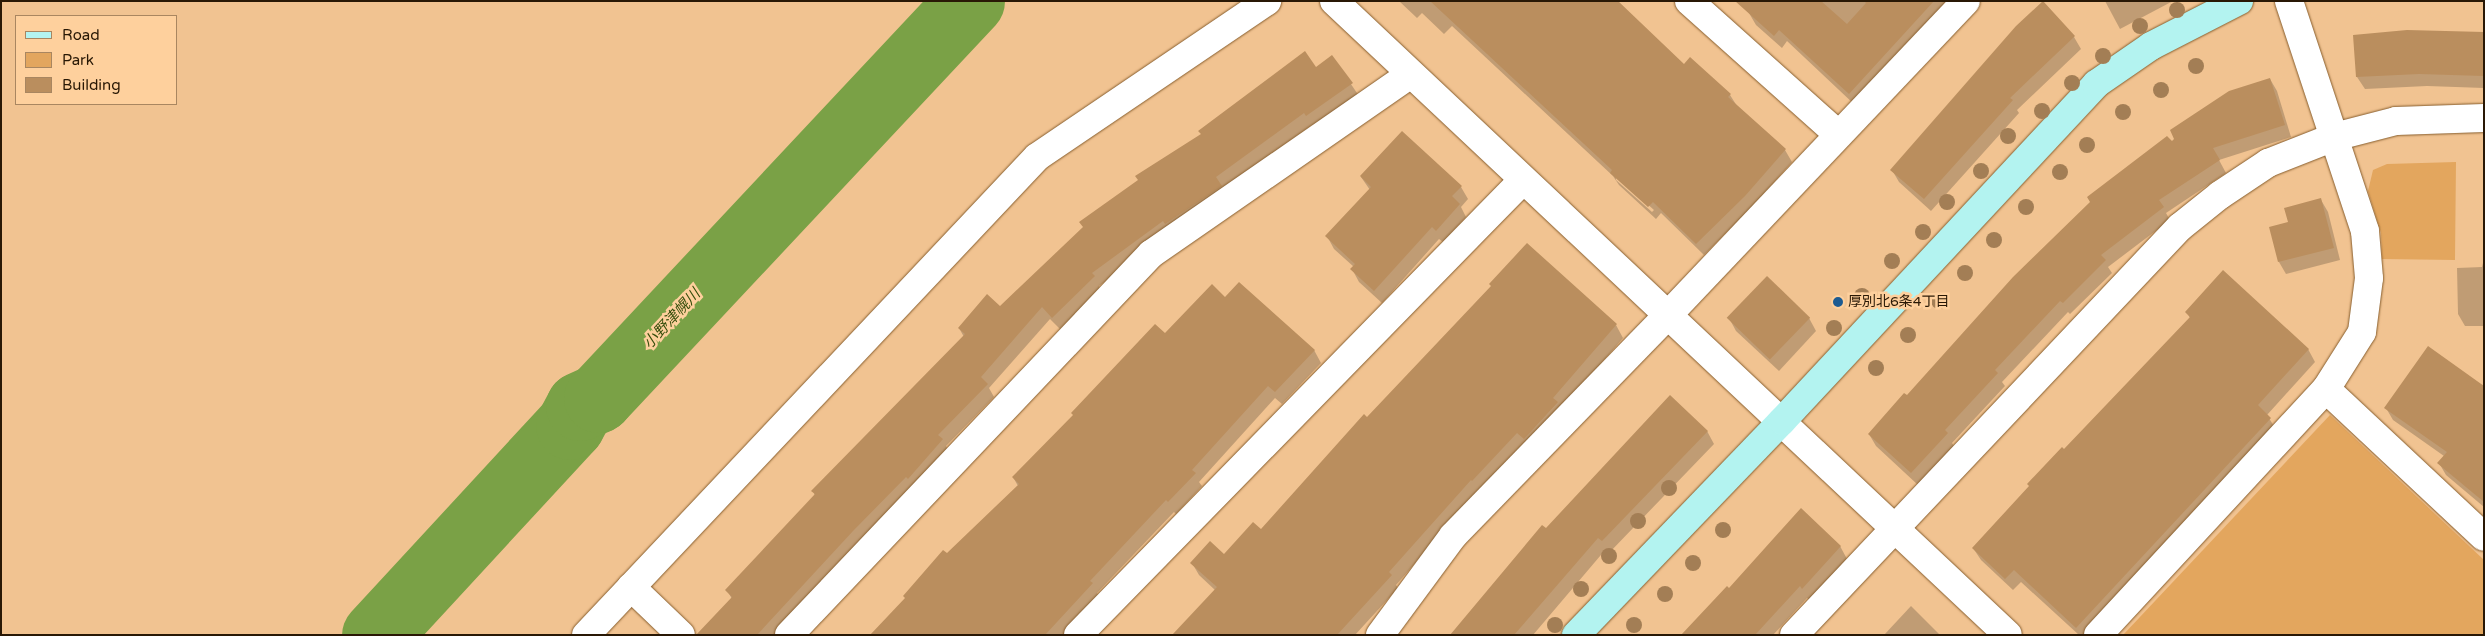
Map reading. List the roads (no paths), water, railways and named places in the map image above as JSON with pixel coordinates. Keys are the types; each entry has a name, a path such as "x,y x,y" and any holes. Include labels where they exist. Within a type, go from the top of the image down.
{"street":[{"path":"586,635 1037,157 1267,1"},
{"path":"1334,1 1669,314 2008,635"},
{"path":"1689,1 1838,134"},
{"path":"1380,635 1453,536 1669,314 1966,1"},
{"path":"1576,635 1782,421 2096,84 2151,46 2239,1"},
{"path":"2098,635 2326,389 2362,332 2369,278 2365,231 2289,1"},
{"path":"788,635 1151,254 1411,74"},
{"path":"1794,635 2180,227 2220,194 2268,164 2334,137 2396,121 2484,118"},
{"path":"1078,635 1524,180"},
{"path":"2326,389 2484,537"},
{"path":"631,587 681,635"}],"waterway":[{"name":"小野津幌川","path":"376,635 570,425 580,406 598,398 970,1"}],"place":[{"name":"厚別北6条4丁目","path":"1838,302"}]}
